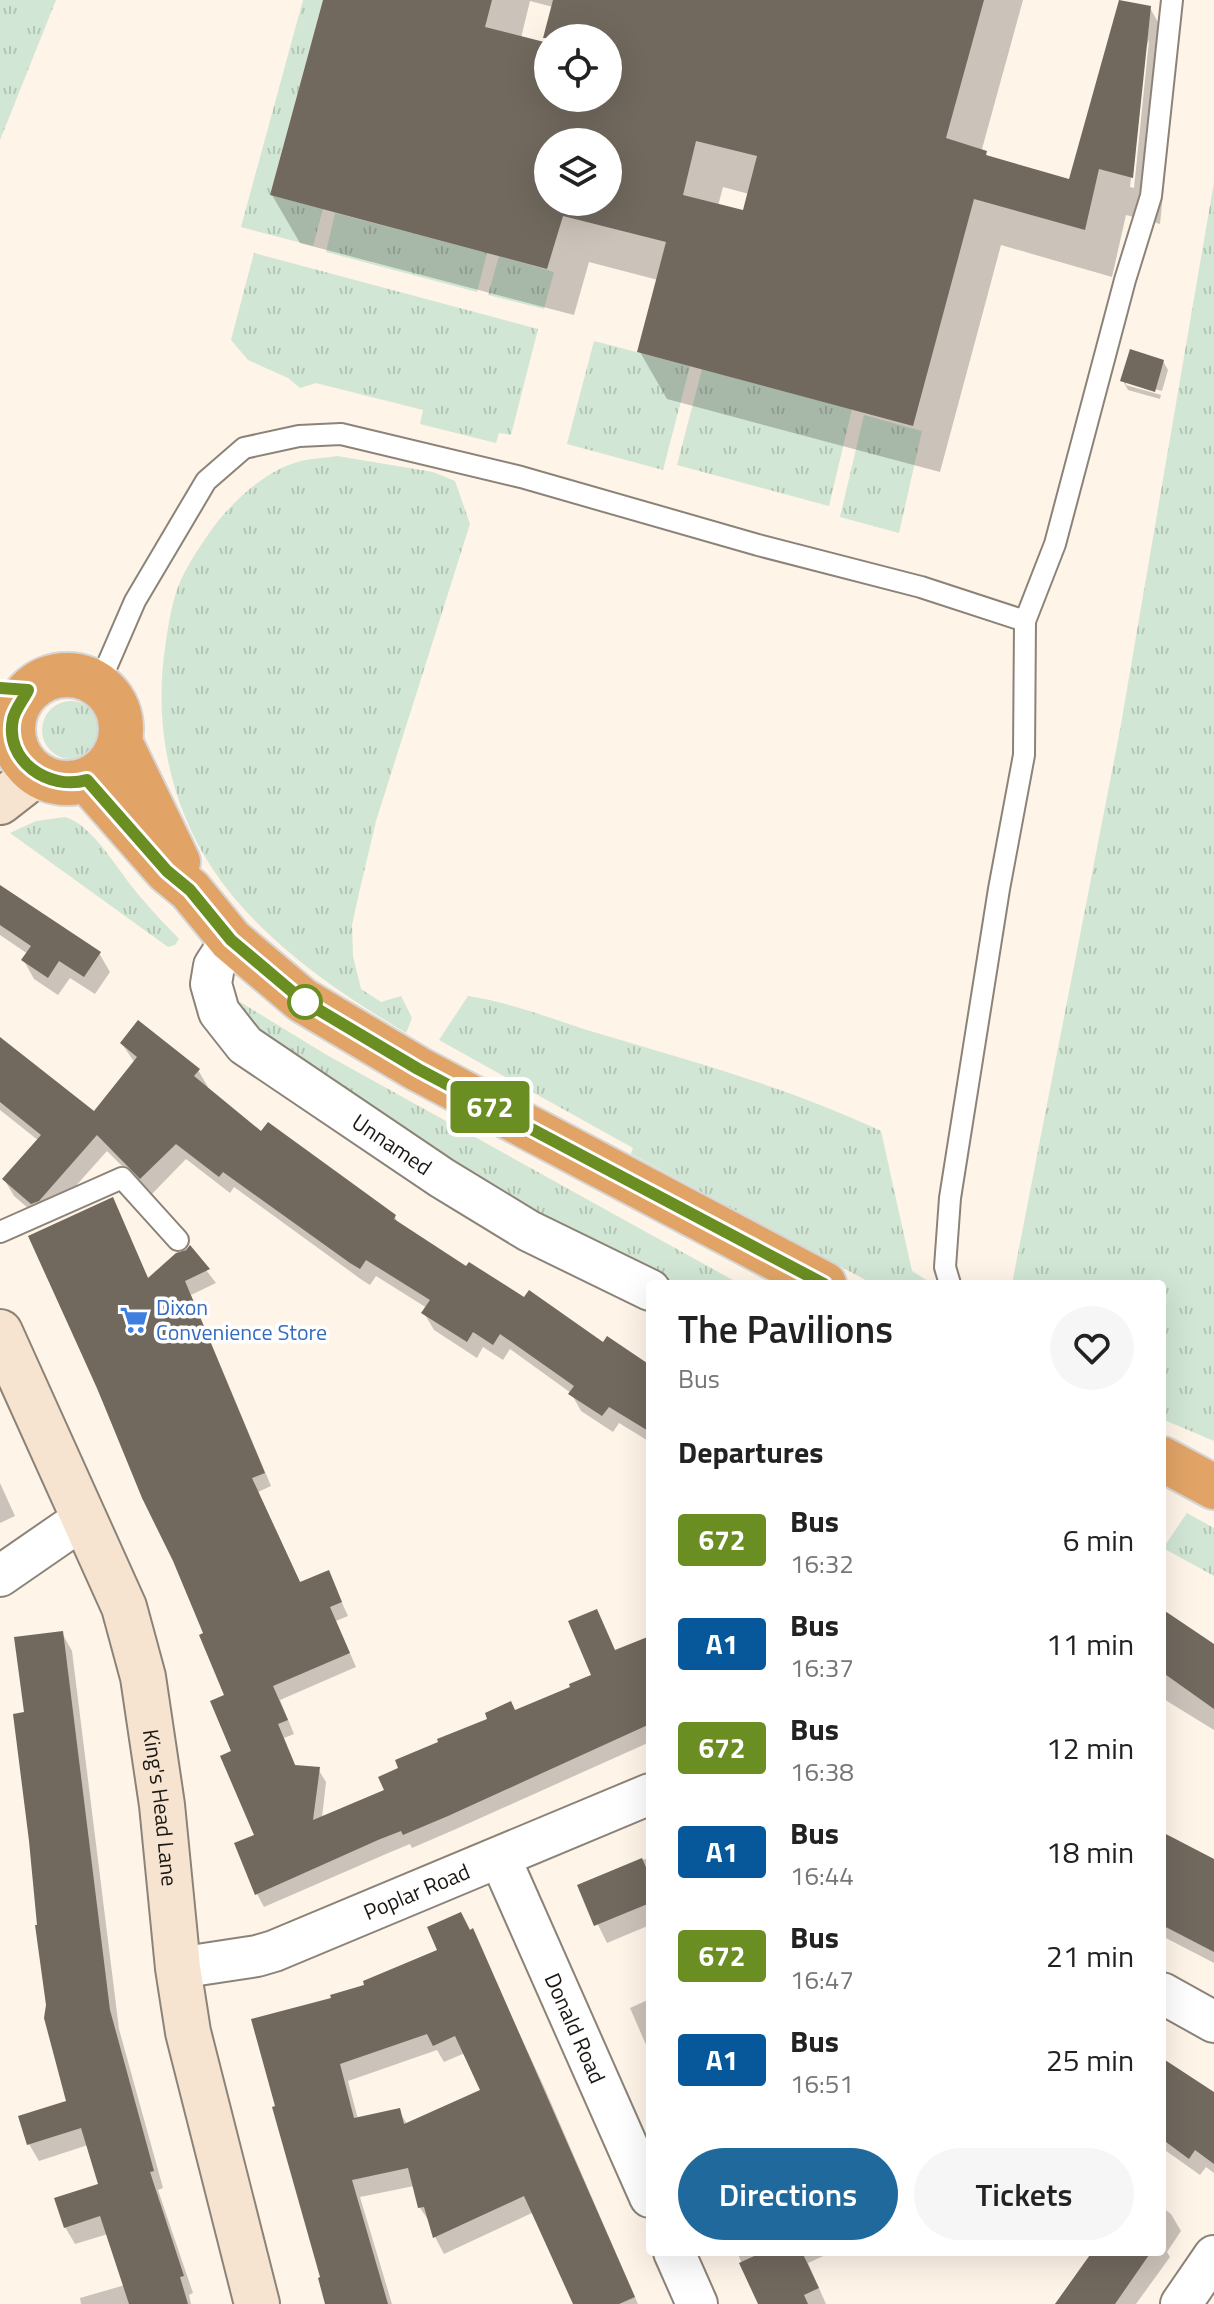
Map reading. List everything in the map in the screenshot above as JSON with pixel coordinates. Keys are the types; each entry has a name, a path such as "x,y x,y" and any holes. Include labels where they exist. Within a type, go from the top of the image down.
{"highway":[{"path":"62,674 81,676 99,684 114,700 121,720 120,742 111,762 101,774 75,783 55,782 36,774 21,759 13,739 10,702 44,679 62,674"},
{"path":"120,742 190,890"},
{"path":"87,780 167,871 190,890 231,940 302,1000 418,1069 816,1280"},
{"path":"1166,1461 1214,1487"}],"street":[{"path":"0,802 36,774"},
{"name":"Unnamed","path":"231,940 214,966 211,984 219,1012 245,1045 442,1178 529,1231 646,1288"},
{"name":"King's Head Lane","path":"0,1332 127,1616 143,1677 162,1805 178,1968 188,2032 257,2304"},
{"path":"0,1576 84,1518"},
{"name":"Poplar Road","path":"178,1968 274,1951 646,1796"},
{"name":"Donald Road","path":"500,1858 646,2188"},
{"path":"1166,1995 1214,2022"},
{"path":"676,2256 697,2304"},
{"path":"1181,2304 1214,2256"}],"lane":[{"path":"949,1280 945,1267 950,1198 999,889 1024,755 1025,621 1055,544 1125,280 1151,196 1172,0"},
{"path":"99,684 135,601 206,481 244,448 299,436 341,434 521,477 758,545 921,587 1025,621"},
{"path":"0,1232 122,1178 178,1240"}],"green space":[{"path":"0,0 56,0 0,140"},
{"path":"303,0 323,0 270,195 323,209 313,246 241,227"},
{"path":"1214,182 1214,1441 1166,1421 1166,1280 1013,1280 1120,730"},
{"path":"335,213 487,253 477,292 326,252"},
{"path":"254,253 538,329 511,435 499,433 496,443 420,424 423,410 316,383 300,388 288,378 248,360 231,340"},
{"path":"499,256 554,272 544,309 488,295"},
{"path":"594,341 690,366 663,470 567,444"},
{"path":"702,369 852,409 829,506 677,465"},
{"path":"864,415 922,431 899,533 840,517"},
{"path":"337,456 433,472 455,481 470,524 376,821 352,925 353,956 361,989 381,1002 401,996 412,1018 406,1033 325,981 275,940 231,894 212,868 184,815 163,730 162,671 170,619 180,582 196,553 223,515 242,495 265,478 301,461"},
{"path":"71,701 82,703 91,710 98,719 98,741 91,750 82,757 71,759 60,757 51,750 44,741 42,730 44,719 51,710 60,703"},
{"path":"65,817 75,821 95,839 142,899 179,939 175,945 168,947 10,833 36,821"},
{"path":"468,996 485,999 741,1077 881,1131 912,1271 927,1280 866,1280 631,1154 633,1148 439,1040"},
{"path":"237,1000 325,1054 733,1280 648,1280 528,1222 259,1042 234,1009"},
{"path":"1187,1513 1214,1528 1214,1576 1166,1550 1166,1544"}],"building":[{"path":"323,0 492,0 485,27 534,39 534,112 622,112 622,24 547,24 553,0 984,0 946,138 987,151 986,155 1069,179 1119,0 1151,6 1133,178 1099,169 1085,230 974,199 913,426 637,352 666,242 563,216 547,269 270,195","holes":["696,141 757,156 743,210 683,195"]},
{"path":"1130,349 1164,360 1155,392 1120,381"},
{"path":"0,885 101,952 84,977 59,961 48,978 21,960 31,946 0,925"},
{"path":"138,1020 200,1069 194,1076 261,1131 268,1122 396,1215 394,1219 466,1266 469,1262 524,1297 529,1290 603,1342 607,1336 646,1362 646,1430 609,1407 602,1416 568,1394 574,1386 500,1334 493,1345 473,1332 467,1342 421,1313 430,1300 366,1260 360,1269 350,1263 223,1172 219,1177 176,1144 140,1179 97,1135 39,1201 31,1204 2,1179 41,1135 0,1102 0,1037 94,1111 137,1057 120,1043"},
{"path":"113,1197 148,1278 190,1245 210,1269 185,1281 265,1473 252,1478 300,1582 329,1570 342,1602 330,1607 350,1653 273,1686 288,1720 278,1724 295,1765 320,1767 313,1820 384,1790 378,1777 398,1768 395,1760 487,1719 485,1713 511,1701 515,1710 591,1675 568,1621 597,1609 615,1650 646,1638 646,1726 448,1816 403,1835 401,1831 378,1840 255,1895 234,1843 254,1835 220,1756 231,1751 210,1701 224,1695 199,1635 203,1633 28,1236"},
{"path":"1166,1612 1214,1644 1214,1709 1166,1675"},
{"path":"63,1631 110,2010 154,2171 150,2172 184,2276 180,2277 188,2304 129,2304 100,2216 64,2228 54,2198 98,2184 81,2128 27,2145 18,2116 66,2101 44,2018 46,2005 13,1714 24,1712 14,1637"},
{"path":"1166,1834 1214,1859 1214,1952 1166,1927"},
{"path":"642,1858 646,1868 646,1905 594,1926 577,1885"},
{"path":"461,1912 470,1930 473,1928 635,2297 619,2304 573,2304 524,2196 433,2238 424,2207 418,2208 408,2168 352,2180 388,2304 325,2304 251,2019 331,1998 330,1995 364,1985 363,1981 437,1950 427,1927","holes":["427,2034 433,2046 455,2036 480,2090 404,2124 400,2108 354,2118 340,2064"]},
{"path":"1166,2061 1214,2092 1214,2164 1195,2150 1189,2159 1166,2142"},
{"path":"754,2256 804,2256 819,2288 804,2295 808,2304 758,2304 739,2263"},
{"path":"1089,2256 1148,2256 1115,2304 1055,2304"}],"bus line":[{"name":"672","path":"0,688 28,690 13,718 13,739 21,759 36,774 55,782 87,780 167,871 190,890 231,940 302,1000 418,1069 816,1280"}],"place":[{"name":"Dixon Convenience Store","path":"134,1320"}]}
